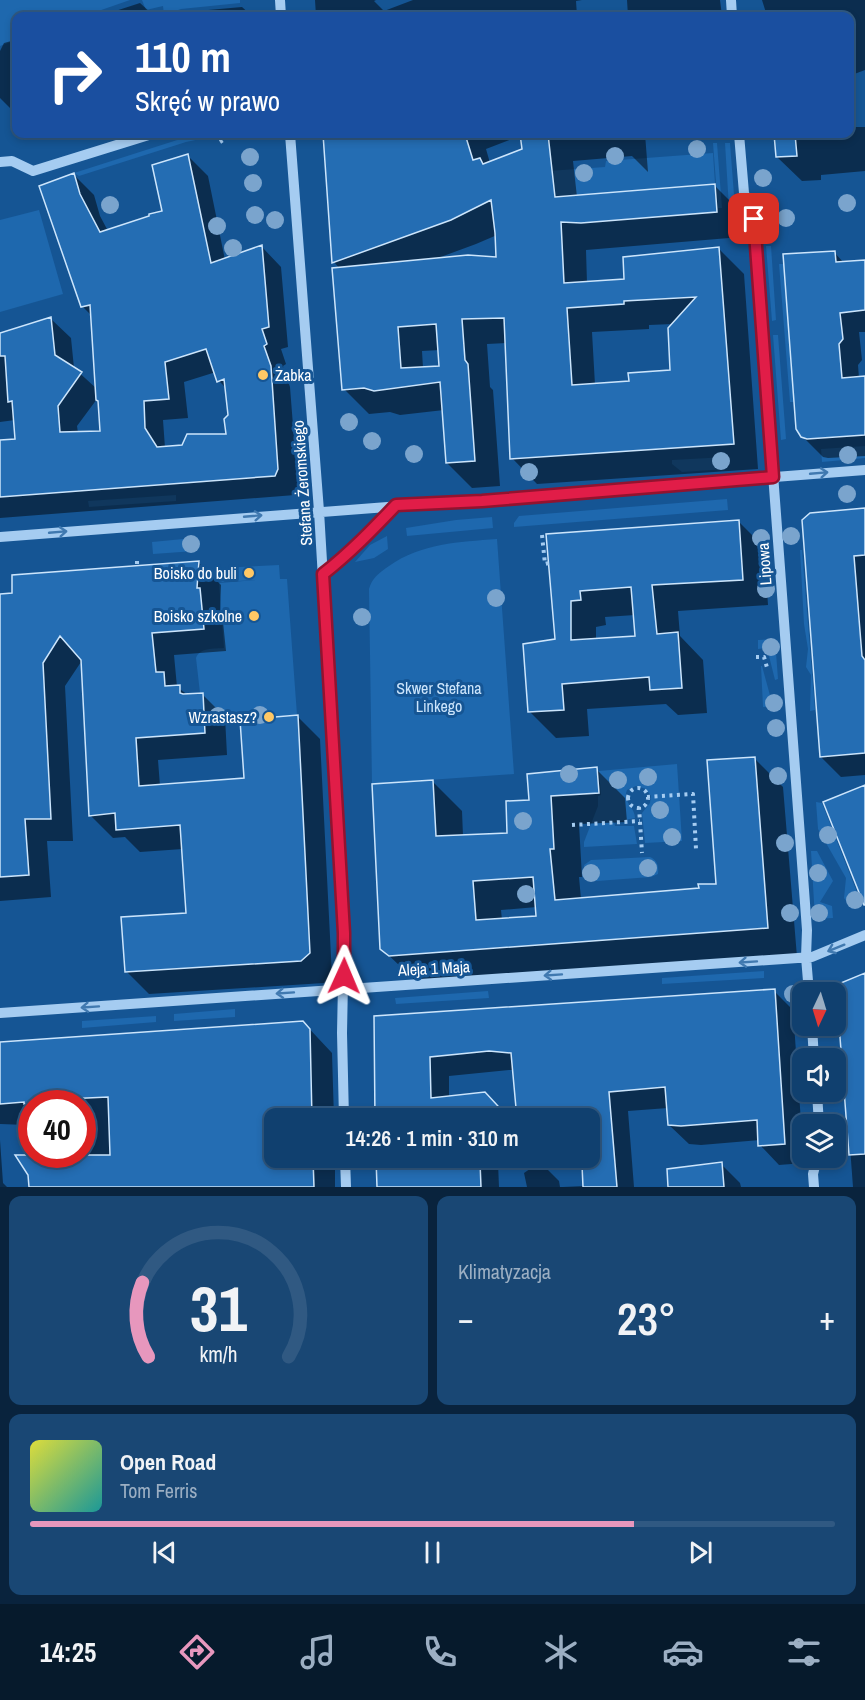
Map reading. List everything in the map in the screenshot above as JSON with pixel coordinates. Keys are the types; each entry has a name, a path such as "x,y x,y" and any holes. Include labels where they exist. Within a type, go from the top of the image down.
{"street":[{"path":"0,162 12,161 33,171 139,138"},
{"name":"Stefana Żeromskiego","path":"290,138 319,511 344,933 344,1108"},
{"name":"Lipowa","path":"739,138 744,193 754,219 807,930 808,982"},
{"path":"0,537 865,470"},
{"path":"323,574 346,556 358,541 396,505"},
{"name":"Aleja 1 Maja","path":"0,1013 806,957 819,955 865,935"},
{"path":"345,1168 346,1187"},
{"path":"814,1168 814,1187"}],"path":[{"path":"220,142 226,138"},
{"path":"542,535 545,564 549,563"},
{"path":"635,789 646,792 648,797 645,804 639,807 633,806 629,801 630,792 635,789"},
{"path":"648,797 693,794 696,849"},
{"path":"639,807 642,853"},
{"path":"572,825 640,821"}],"green space":[{"path":"0,0 130,0 96,12 12,12 12,42 0,46"},
{"path":"142,0 240,0 240,3 181,9 172,12 164,12 163,6 146,10"},
{"path":"183,138 206,138 79,176 74,173"},
{"path":"713,143 717,143 722,208 718,208"},
{"path":"725,143 730,143 735,208 729,208"},
{"path":"713,153 715,184 549,198 548,171 605,167 606,161"},
{"path":"39,210 63,294 0,312 0,220"},
{"path":"766,246 771,246 776,320 772,321"},
{"path":"779,264 784,264 794,402 790,402"},
{"path":"773,335 778,335 786,439 781,440"},
{"path":"865,446 865,458 822,462 821,449"},
{"path":"726,457 727,469 682,472 672,464 672,460"},
{"path":"176,495 176,501 89,507 88,501"},
{"path":"727,499 728,510 514,527 519,516"},
{"path":"492,517 493,528 407,536 406,528"},
{"path":"387,536 388,549 374,558 355,562 370,545"},
{"path":"194,538 195,551 153,554 152,542"},
{"name":"Skwer Stefana Linkego","path":"497,539 514,774 372,784 369,589 372,582 379,573 414,552 441,545"},
{"path":"800,550 802,550 815,710 810,711 811,675 806,667 808,649 804,624"},
{"name":"Boisko szkolne","path":"279,565 280,579 287,579 297,715 205,722 203,693 200,693 196,658 204,650 224,648 219,583 257,580 219,582 218,568"},
{"path":"775,639 778,679 775,680 767,648 758,649 758,640"},
{"path":"761,666 771,699 780,699 781,706 763,707"},
{"path":"677,764 682,841 645,843 642,813 650,803 651,796 646,789 636,786 627,790 626,794 635,818 614,822 615,826 634,826 637,844 584,847 598,806 598,796 601,795 599,771"},
{"path":"816,802 822,803 862,905 852,909 844,898 846,878 818,829"},
{"path":"811,851 817,851 833,881 820,902 832,906 833,918 815,919"},
{"path":"650,857 656,862 658,868 658,874 651,877 590,881 586,877 584,865 591,860"},
{"path":"764,971 764,978 662,984 662,978"},
{"path":"488,991 489,998 396,1004 395,998"},
{"path":"235,1009 235,1017 174,1021 174,1014"},
{"path":"156,1016 156,1022 82,1028 82,1021"}],"building":[{"path":"323,138 466,138 473,160 480,158 483,164 522,149 521,138 548,138 555,197 715,184 717,212 581,223 561,222 564,283 624,279 623,257 719,247 734,444 510,459 504,318 462,319 465,360 468,364 475,461 446,463 440,382 374,391 364,388 342,390 332,268 468,255 496,257 491,200 451,220 332,263","holes":["696,297 668,328 670,370 628,373 629,381 572,385 567,308 624,304 624,301","436,324 439,366 401,368 398,327"]},
{"path":"774,138 795,138 797,156 776,157"},
{"path":"188,154 211,263 262,245 269,327 262,329 267,344 264,346 271,366 278,469 275,476 0,497 0,440 15,439 12,401 8,402 5,356 0,356 0,333 51,317 55,355 82,372 58,406 60,432 100,431 90,305 81,307 39,186 74,173 80,194 100,232 162,211 152,165","holes":["206,349 217,382 224,379 228,415 224,419 226,434 187,434 182,445 157,447 145,428 144,401 169,399 165,362"]},
{"path":"835,251 836,262 865,260 865,310 840,313 843,339 839,344 842,378 865,376 865,435 807,439 801,437 796,429 783,254"},
{"path":"865,508 865,555 854,556 862,656 865,660 865,753 820,757 802,520 810,513"},
{"path":"739,520 743,580 652,585 657,634 678,632 682,688 650,690 649,677 562,684 564,710 528,712 523,644 555,639 546,534","holes":["631,587 635,636 571,640 571,601 581,600 580,591"]},
{"path":"199,561 197,588 200,588 204,629 152,633 156,672 164,672 165,686 180,685 180,693 183,694 203,693 205,733 136,738 139,786 244,778 240,720 298,715 310,953 301,961 125,972 121,917 186,913 180,825 116,830 115,813 89,816 81,660 60,636 43,663 51,819 25,819 29,875 0,877 0,594 12,593 12,575"},
{"path":"755,757 768,928 389,956 380,949 372,784 433,780 436,836 507,833 506,801 529,800 527,774 597,767 599,793 551,796 554,849 550,849 555,900 699,888 698,884 716,884 707,760","holes":["533,877 536,916 476,920 473,881"]},
{"path":"865,785 865,905 864,905 823,802"},
{"path":"865,973 865,1154 849,1155 845,1102 846,1048 841,1048 840,1036 846,1036 846,982 843,982"},
{"path":"775,989 785,1144 758,1146 757,1120 668,1125 665,1087 609,1092 617,1187 583,1187 582,1168 600,1168 600,1108 516,1108 511,1053 489,1051 430,1057 431,1098 485,1092 500,1108 375,1108 374,1016"},
{"path":"303,1021 310,1029 312,1108 264,1108 264,1168 313,1168 314,1187 29,1187 28,1175 23,1168 96,1168 96,1155 110,1155 108,1097 96,1098 96,1090 18,1090 18,1102 0,1104 0,1042"},
{"path":"722,1162 724,1187 668,1187 667,1169"},
{"path":"376,1168 480,1168 481,1187 377,1187"}],"place":[{"name":"Żabka","path":"263,375"},
{"name":"Boisko do buli","path":"249,573"},
{"name":"Boisko szkolne","path":"254,616"},
{"name":"Wzrastasz?","path":"269,717"}],"route":[{"path":"344,976 344,933 323,574 346,556 358,541 396,505 482,501 773,477 754,219"}]}
